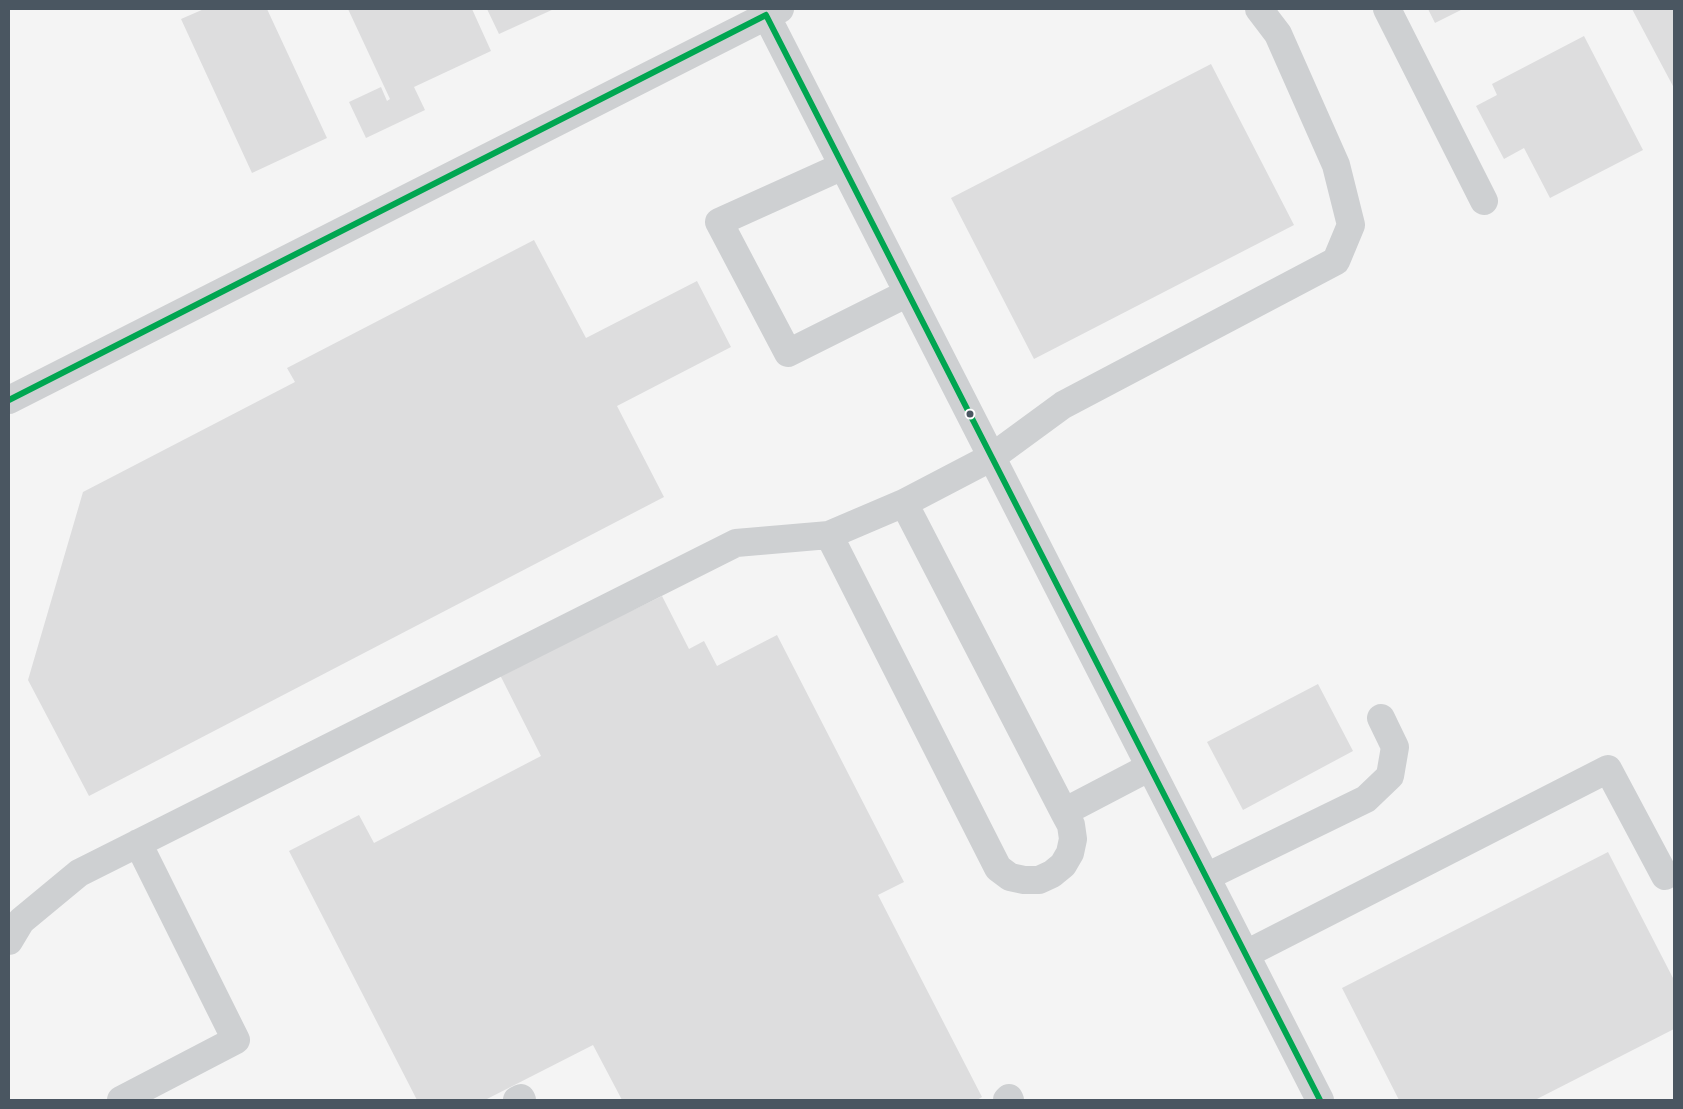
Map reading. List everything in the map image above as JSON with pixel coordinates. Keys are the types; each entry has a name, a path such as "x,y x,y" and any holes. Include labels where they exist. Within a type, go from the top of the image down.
{"street":[{"path":"9,941 21,921 78,873 736,542 829,535 904,503 992,457 1063,405 1336,261 1351,225 1336,165 1278,34 1259,9"},
{"path":"1387,9 1484,201"},
{"path":"9,400 770,11 843,166 1320,1100"},
{"path":"843,166 720,222 788,353 908,293"},
{"path":"829,535 998,868 1010,877 1024,880 1039,880 1052,874 1062,865 1070,853 1072,839 1071,824 904,503"},
{"path":"1206,877 1366,799 1390,776 1395,747 1381,718"},
{"path":"1064,812 1150,767"},
{"path":"1246,954 1608,769 1665,876"},
{"path":"121,1100 236,1040 138,843"},
{"path":"517,1100 521,1098 522,1100"}],"building":[{"path":"204,9 267,9 327,138 252,173 181,19"},
{"path":"348,9 472,9 491,51 414,87 425,110 366,138 349,102 381,87 387,101 390,99"},
{"path":"487,9 554,9 499,34"},
{"path":"1428,9 1463,9 1435,23"},
{"path":"1632,9 1674,9 1674,88"},
{"path":"1584,36 1643,150 1550,198 1524,148 1504,159 1476,106 1497,95 1492,84"},
{"path":"1211,64 1294,225 1034,359 951,198"},
{"path":"534,240 586,338 697,281 731,347 617,406 664,497 89,796 28,680 83,492 295,382 287,368"},
{"path":"662,596 689,649 704,641 717,666 777,635 904,882 878,895 982,1097 977,1100 622,1100 593,1045 485,1100 417,1100 289,851 359,815 374,843 541,756 499,673 631,605 633,610"},
{"path":"1318,684 1353,751 1243,810 1207,742"},
{"path":"1608,852 1674,980 1674,1029 1535,1100 1399,1100 1342,988"}],"transit line":[{"path":"766,15 1320,1100"},
{"path":"9,400 766,15"}]}
